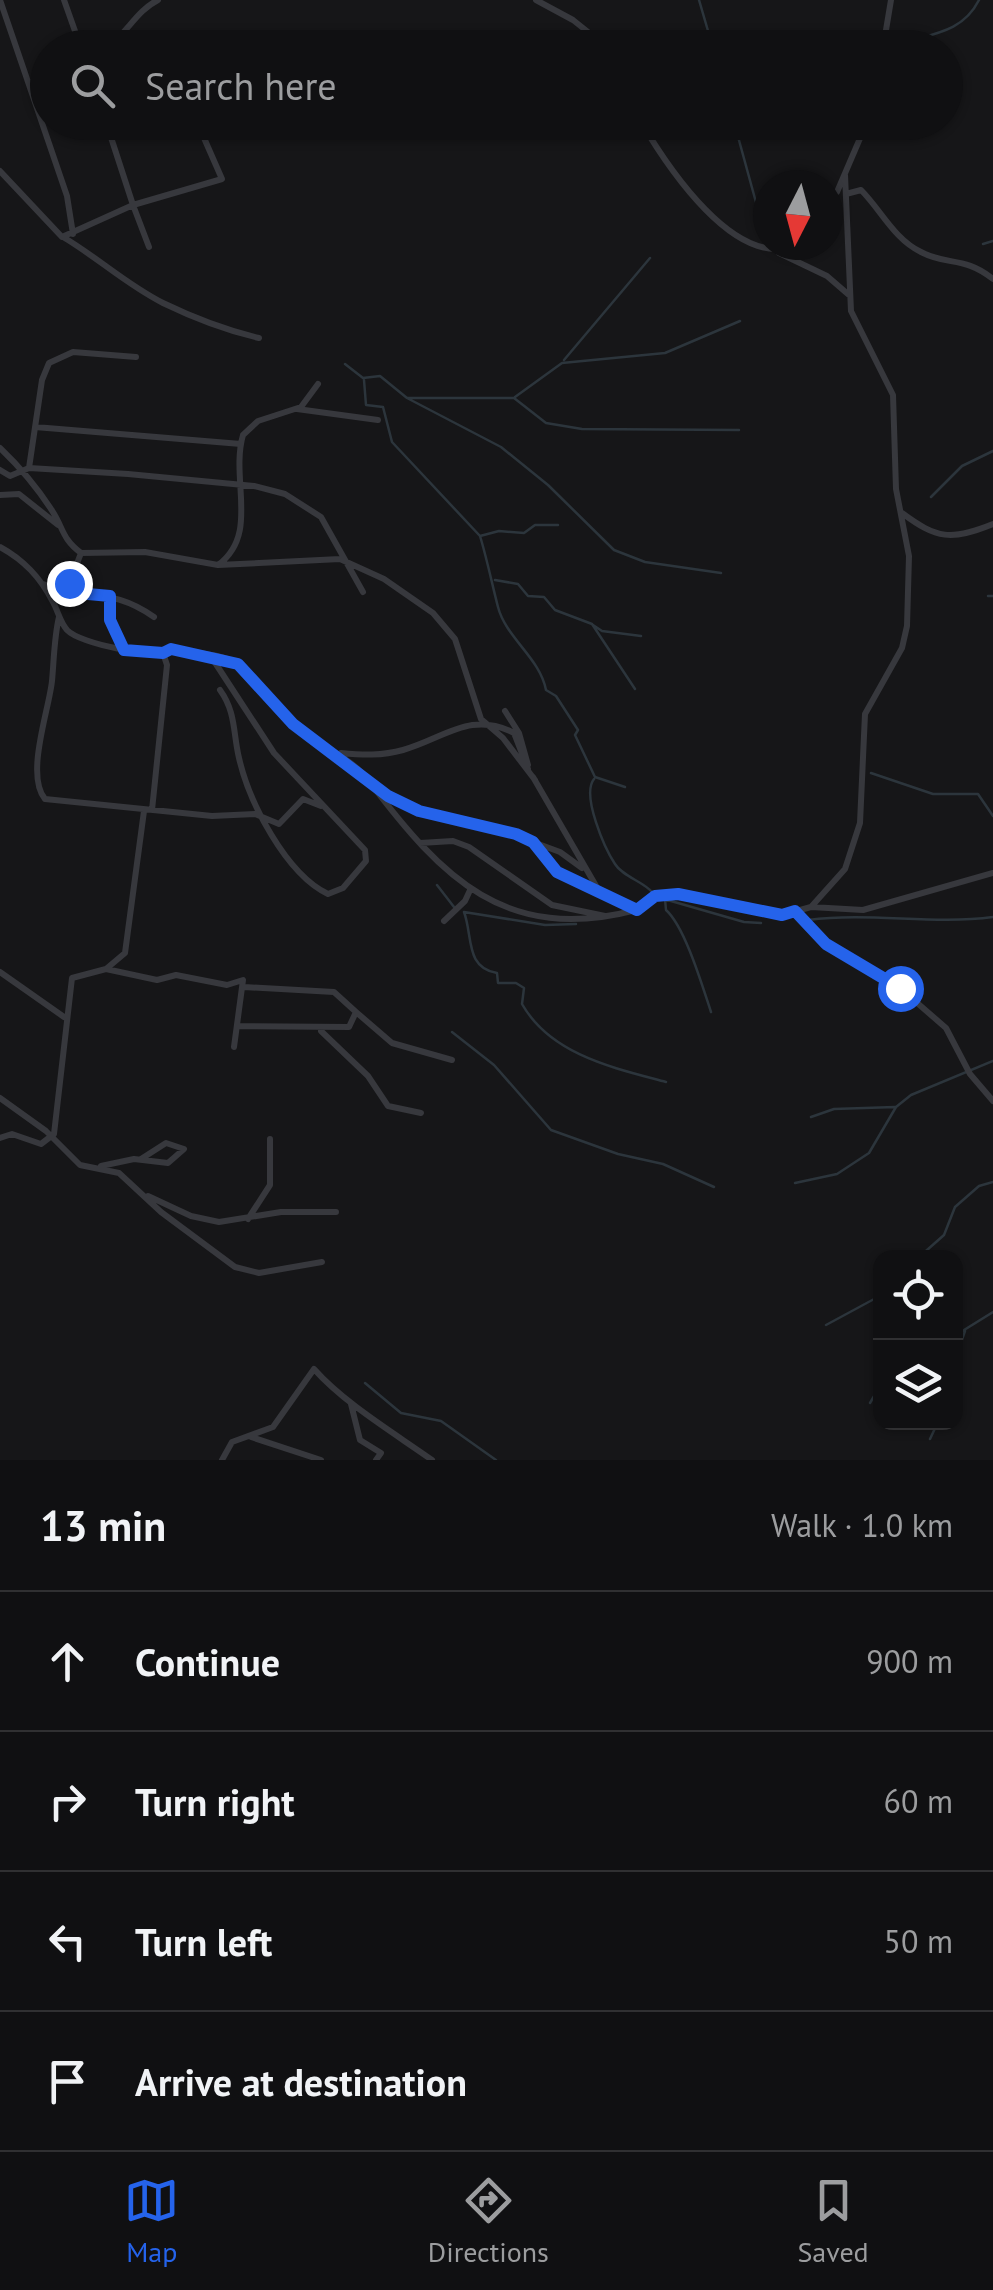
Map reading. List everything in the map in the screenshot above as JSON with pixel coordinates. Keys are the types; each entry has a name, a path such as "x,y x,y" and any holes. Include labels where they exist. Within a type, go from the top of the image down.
{"street":[{"path":"0,0 30,89"},
{"path":"64,0 75,30"},
{"path":"125,30 144,7 158,0"},
{"path":"536,0 586,30"},
{"path":"886,30 891,0"},
{"path":"48,140 67,196 73,234"},
{"path":"112,140 150,247"},
{"path":"62,237 134,205 222,179 204,140"},
{"path":"652,140 674,178 734,236 753,242"},
{"path":"843,178 860,140"},
{"path":"0,171 62,237 164,304 203,317 211,326 259,338"},
{"path":"845,175 851,311"},
{"path":"845,194 861,190 902,239 921,252 968,262 993,279"},
{"path":"793,260 840,285 849,294 851,311 894,395 900,512 909,556 907,626 902,648 865,714 860,823 845,869 811,907"},
{"path":"26,469 50,362 73,352 136,357"},
{"path":"218,565 238,546 243,435 258,421 305,404 318,384"},
{"path":"291,409 378,420"},
{"path":"35,427 241,444"},
{"path":"0,448 26,469 68,544 81,552 145,552 218,565 344,560 384,579 455,638 476,708 535,780"},
{"path":"0,470 10,476 26,469 239,484 285,494 321,518 363,592"},
{"path":"0,494 18,494 60,527"},
{"path":"900,512 926,532 941,536 993,524"},
{"path":"0,546 24,562 76,637 124,650 163,653 171,649 238,664 293,724 388,796 419,811 510,832 560,852 582,868"},
{"path":"66,592 81,552"},
{"path":"42,584 66,592 134,602 154,617"},
{"path":"110,596 110,620 124,650"},
{"path":"59,616 52,685 41,727 40,792 53,801 264,817 279,824 302,799 325,807"},
{"path":"49,1141 58,1124 65,1018 72,978 106,969 125,953 167,665 163,653"},
{"path":"212,658 274,753 365,850 366,861 342,888 328,894 296,869 244,776 236,725 220,690 255,724"},
{"path":"506,711 519,733 529,770"},
{"path":"341,753 388,754 451,729 485,723 514,732 529,770 582,868 604,895"},
{"path":"293,724 341,753 369,780 376,796 420,843 471,888 504,909 536,920 610,917 637,910 655,896 678,894 782,915 811,907 863,910 993,873"},
{"path":"420,843 453,841 469,847 552,905 610,917"},
{"path":"533,842 557,872 637,910"},
{"path":"444,921 466,901 471,888"},
{"path":"795,911 826,944 900,988 946,1028 970,1074 993,1101"},
{"path":"106,969 157,980 176,975 227,985 243,980 234,1047 245,984 334,992 392,1043 452,1060"},
{"path":"0,972 58,1009 65,1018"},
{"path":"240,1022 320,1030 350,1027 356,1012"},
{"path":"320,1030 368,1076 388,1106 420,1113"},
{"path":"0,1098 49,1141 92,1170 141,1159 168,1162 184,1149 166,1143 141,1159"},
{"path":"0,1138 12,1134 49,1141"},
{"path":"248,1220 270,1185 270,1139"},
{"path":"101,1166 116,1170 167,1216 247,1271 322,1262"},
{"path":"142,1193 203,1220 248,1220 281,1212 336,1212"},
{"path":"222,1460 232,1442 274,1427 314,1369 351,1404 432,1460"},
{"path":"351,1404 360,1440 381,1453 376,1460"},
{"path":"245,1436 321,1460"}],"waterway":[{"path":"699,0 708,30"},
{"path":"945,30 968,16 979,0"},
{"path":"739,140 753,191"},
{"path":"983,244 993,241"},
{"path":"564,360 650,258"},
{"path":"515,397 562,363 665,353 740,321"},
{"path":"345,364 363,378 380,376 407,398 501,447 548,485 614,550 645,562 721,573"},
{"path":"364,380 366,405 383,407 392,442 480,536 499,531 524,533 535,525 558,525"},
{"path":"408,398 514,398 546,423 582,429 739,430"},
{"path":"931,497 962,466 993,451"},
{"path":"480,536 498,607 508,629 537,668 546,690 556,696 578,730 575,735 595,777 625,787"},
{"path":"495,580 518,584 528,596 544,597 555,610 592,624 635,689"},
{"path":"988,596 993,596"},
{"path":"593,625 602,631 641,636"},
{"path":"871,773 933,794 978,794 993,816"},
{"path":"594,779 592,809 611,857 623,872 653,893"},
{"path":"437,885 454,907"},
{"path":"664,899 744,922 761,923"},
{"path":"665,899 666,910 680,929 711,1012"},
{"path":"464,912 475,958 487,970 497,973 498,983 516,983 524,988 522,1004 549,1036 585,1057 666,1082"},
{"path":"464,912 545,925 576,924"},
{"path":"808,920 993,917"},
{"path":"452,1032 494,1065 551,1130 618,1154 663,1164 714,1187"},
{"path":"795,1183 837,1174 869,1153 896,1107 911,1095 993,1061"},
{"path":"811,1117 834,1109 895,1107"},
{"path":"927,1250 944,1235 955,1207 979,1186 993,1182"},
{"path":"826,1325 873,1300"},
{"path":"963,1331 993,1312"},
{"path":"962,1340 965,1331"},
{"path":"365,1383 401,1413 441,1421 496,1460"},
{"path":"870,1403 873,1398"},
{"path":"930,1439 934,1430"}],"route":[{"path":"69,583 66,592 110,596 110,620 123,640 124,650 163,653 171,649 226,658 238,664 293,724 388,796 406,805 516,834 533,842 557,872 637,910 655,896 678,894 714,898 782,915 795,911 826,944 900,988"}]}
